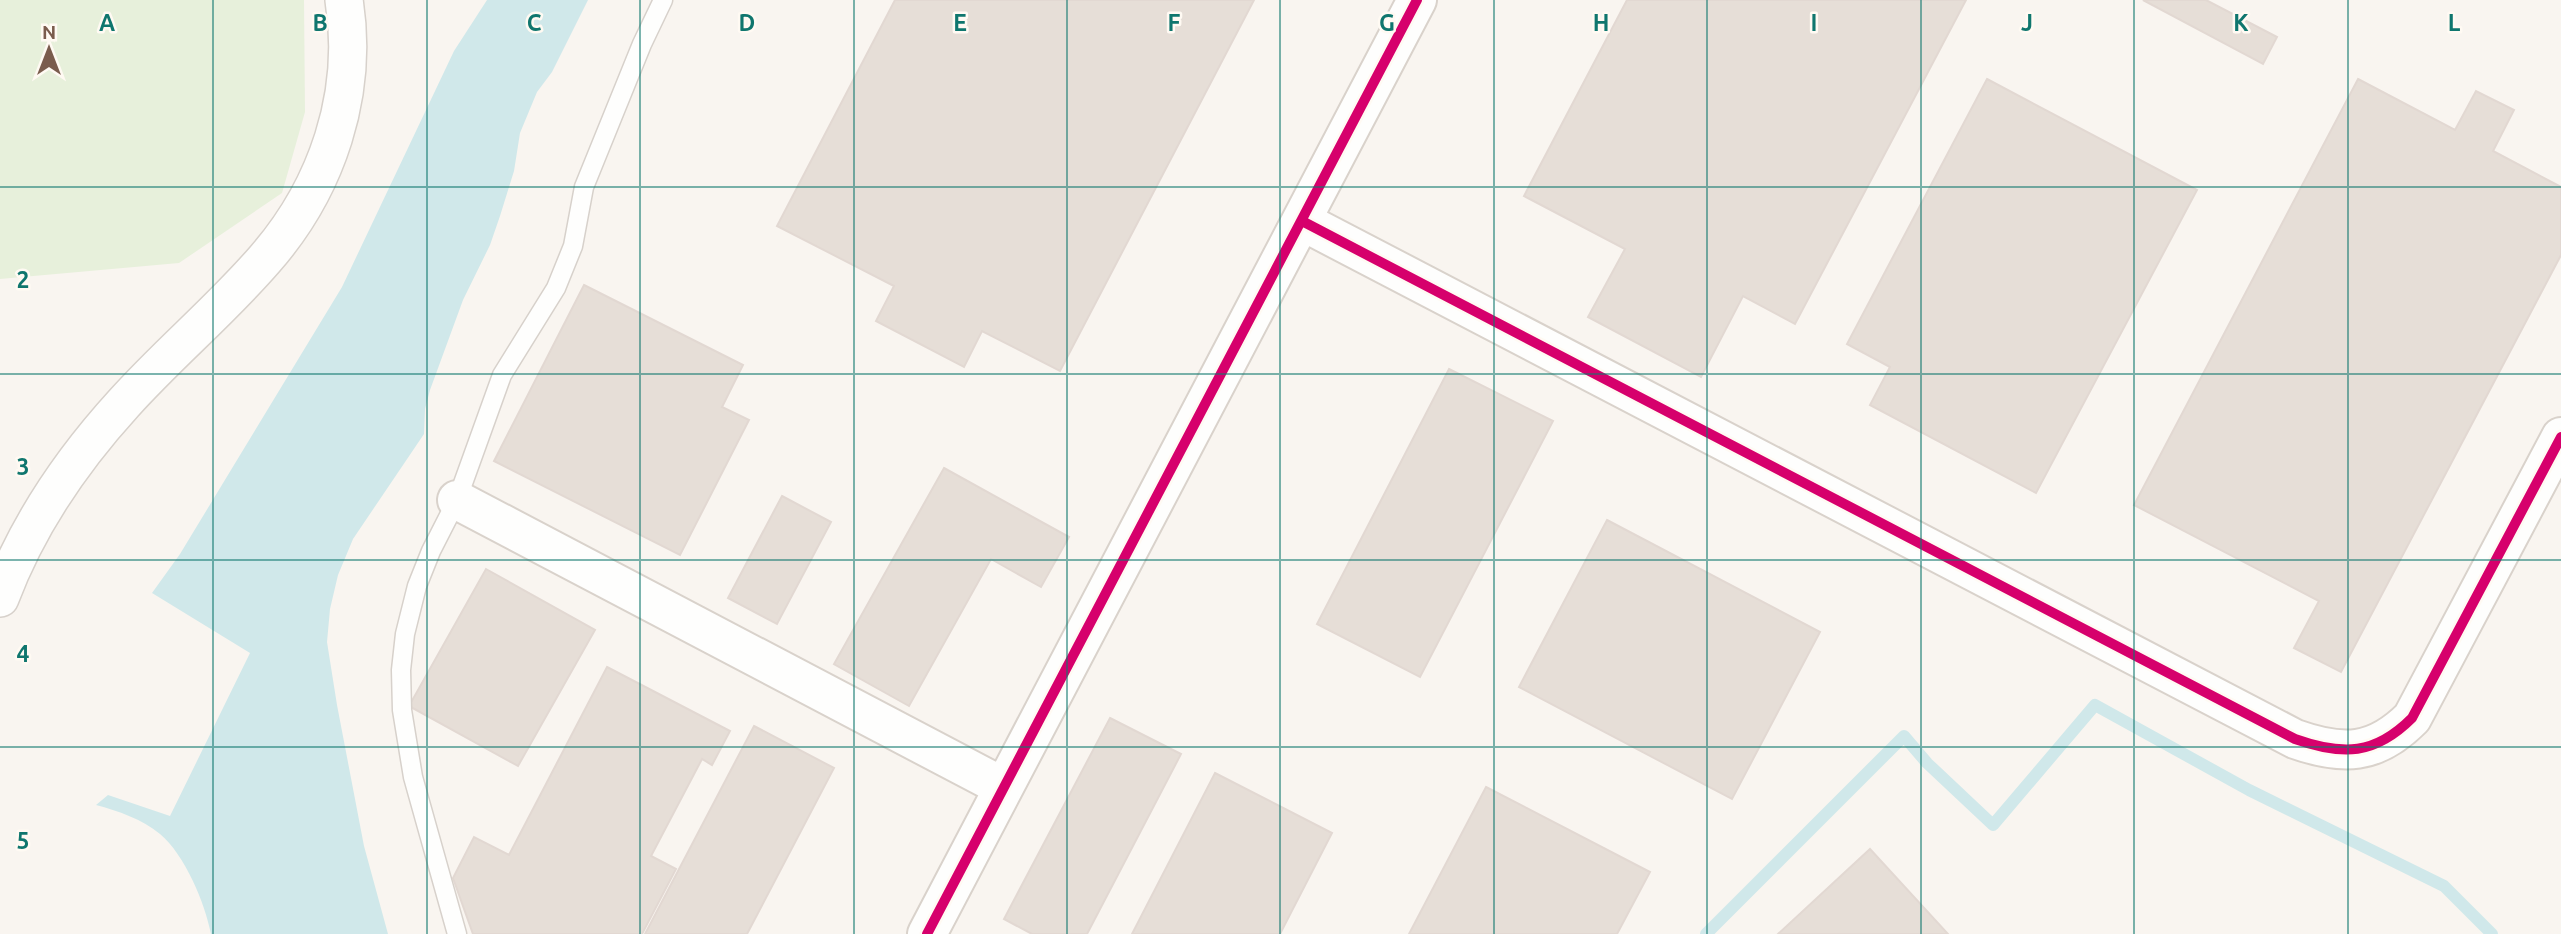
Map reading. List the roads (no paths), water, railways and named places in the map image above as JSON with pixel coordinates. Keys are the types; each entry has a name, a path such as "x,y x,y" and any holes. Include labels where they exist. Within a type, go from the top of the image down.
{"street":[{"path":"0,598 36,519 77,460 121,405 265,260 292,225 319,177 334,141 344,101 348,52 344,0"},
{"path":"927,934 1417,0"},
{"path":"1302,221 2295,739 2327,748 2347,751 2365,748 2384,741 2412,718 2561,437"},
{"path":"457,500 1003,787"}],"lane":[{"path":"457,934 413,778 402,710 401,670 405,634 417,586 457,500 502,374 556,288 573,246 584,187 642,44 663,0"}],"water":[{"path":"487,0 588,0 552,72 537,92 520,133 514,171 490,245 463,300 430,390 425,409 424,434 353,539 338,575 330,609 327,642 337,705 364,846 388,934 211,934 193,880 169,843 138,820 96,805 108,795 170,816 250,653 152,593 180,554 342,287 454,51"}],"waterway":[{"path":"1706,934 1904,736 1927,763 1993,825 2095,705 2249,790 2444,886 2492,934"}]}
